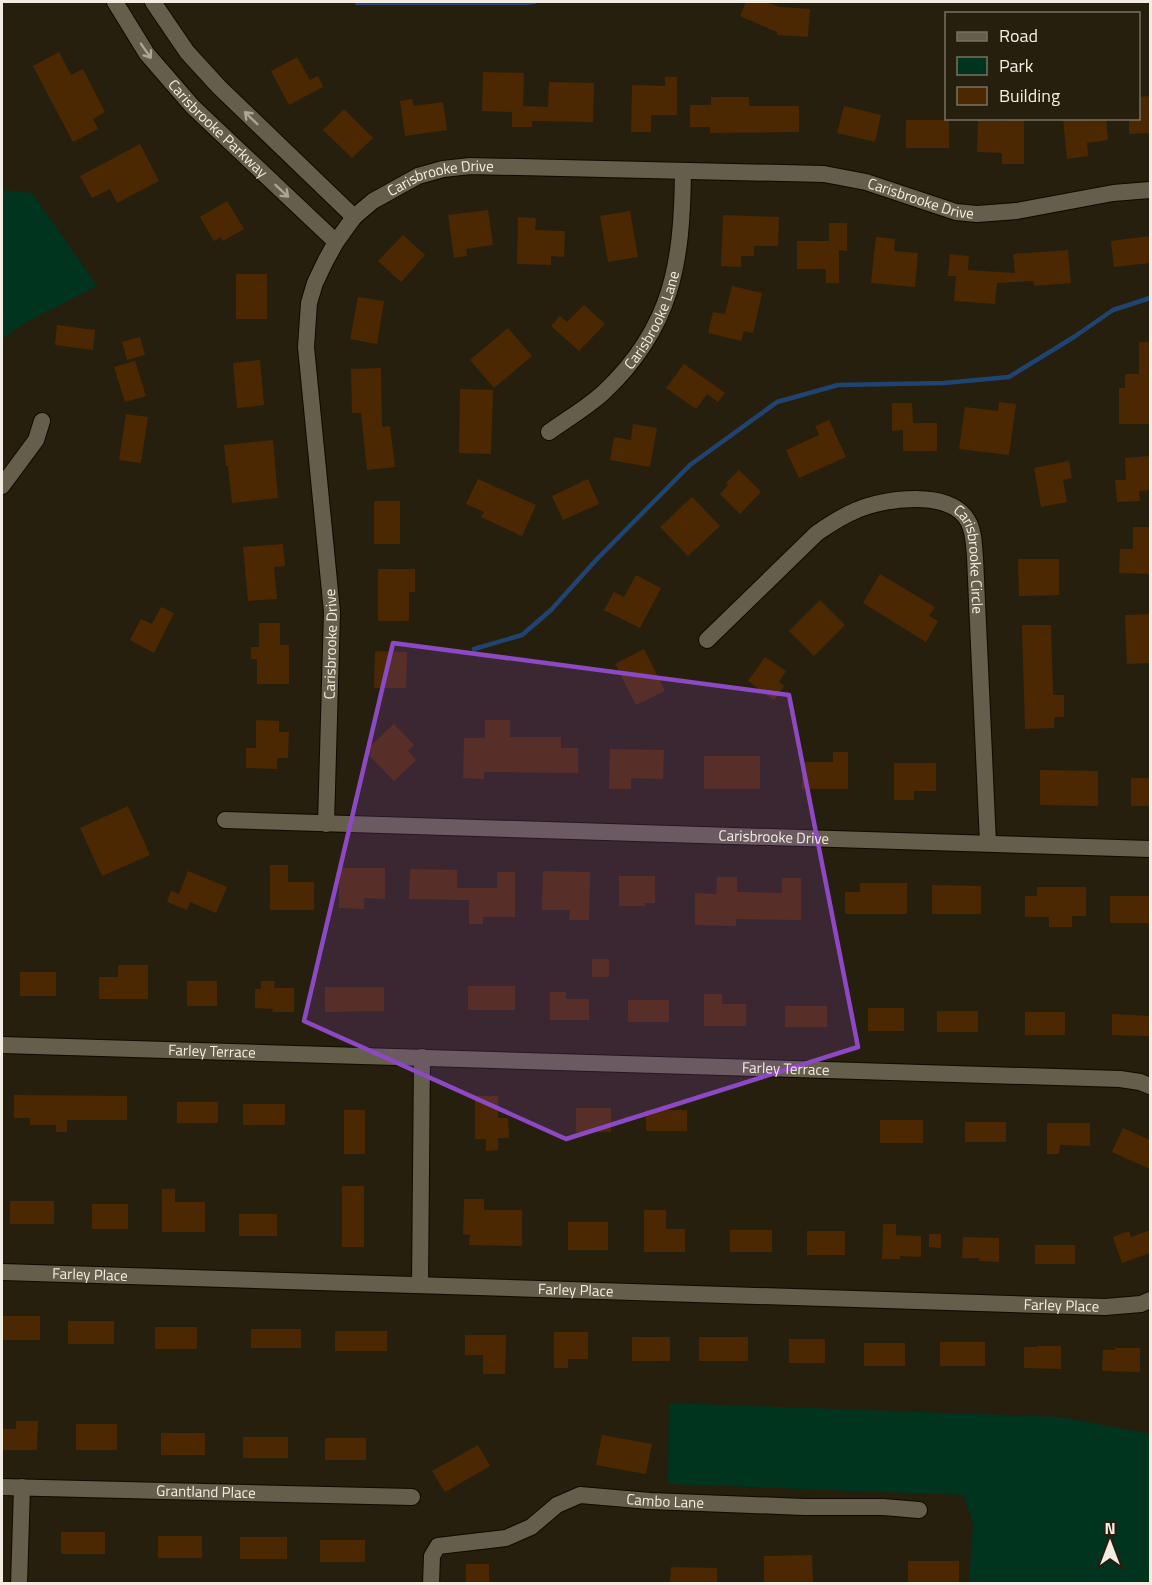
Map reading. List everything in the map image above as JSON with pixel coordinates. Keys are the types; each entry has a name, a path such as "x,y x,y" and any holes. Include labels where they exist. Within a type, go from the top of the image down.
{"street":[{"name":"Carisbrooke Parkway","path":"115,2 147,54 193,107 336,242"},
{"name":"Carisbrooke Parkway","path":"153,2 187,52 219,87 354,217"},
{"name":"Carisbrooke Drive","path":"326,824 332,612 308,374 306,325 315,283 336,242 354,217 373,201 418,176 443,169 470,166 824,174 847,177 956,212 977,214 1017,211 1113,193 1150,190"},
{"name":"Carisbrooke Lane","path":"549,432 602,394 626,370 656,326 676,269 683,200 683,171"},
{"path":"2,486 36,440 42,422"},
{"name":"Carisbrooke Circle","path":"707,640 817,533 835,520 880,502 904,499 947,503 959,510 968,521 973,535 975,557 988,843"},
{"name":"Carisbrooke Drive","path":"225,820 1150,849"},
{"name":"Farley Terrace","path":"2,1044 1120,1079 1150,1086"},
{"path":"420,1285 422,1058"},
{"name":"Farley Place","path":"2,1272 1105,1307 1141,1304 1150,1300"},
{"name":"Grantland Place","path":"2,1487 412,1497"},
{"path":"19,1584 22,1487"},
{"name":"Cambo Lane","path":"431,1584 432,1556 438,1546 506,1538 531,1527 557,1505 580,1495 650,1501 919,1510"}],"highlighted area":[{"path":"393,643 789,695 858,1047 566,1139 304,1021"}],"green space":[{"path":"2,190 32,193 97,286 21,325 2,340"},
{"path":"669,1403 1061,1417 1150,1434 1150,1583 969,1583 973,1523 963,1495 668,1484"}],"building":[{"path":"746,2 766,2 779,7 810,9 808,37 777,35 777,32 740,16"},
{"path":"59,52 71,75 83,69 105,112 93,119 98,129 73,142 33,66"},
{"path":"297,57 310,80 318,76 323,87 289,105 271,71"},
{"path":"483,72 524,73 523,106 548,107 549,82 594,83 593,122 532,121 532,127 512,127 512,112 482,111"},
{"path":"665,77 677,77 677,115 651,115 651,132 631,132 632,85 665,86"},
{"path":"1150,96 1150,133 1129,134 1129,120 1140,120 1140,97"},
{"path":"711,97 749,97 749,106 799,106 799,132 710,133 710,127 690,127 690,105 711,105"},
{"path":"412,99 414,106 443,102 447,130 405,136 400,101"},
{"path":"844,106 881,115 875,142 837,133"},
{"path":"344,109 373,138 352,158 323,130"},
{"path":"906,120 949,120 949,148 906,148"},
{"path":"978,120 1024,120 1024,164 1002,164 1002,153 977,152"},
{"path":"1063,120 1106,120 1108,140 1087,143 1088,156 1067,159"},
{"path":"140,144 159,181 117,203 110,189 92,198 80,176"},
{"path":"227,201 244,229 223,241 221,237 214,241 200,217"},
{"path":"488,210 493,245 466,249 467,256 454,258 448,215"},
{"path":"630,211 638,257 608,262 600,216"},
{"path":"723,215 779,217 778,246 754,246 754,256 741,256 741,267 721,266"},
{"path":"518,217 536,218 535,230 565,231 564,257 551,256 551,265 517,264"},
{"path":"829,223 847,223 847,251 839,250 839,283 826,283 826,269 797,269 797,241 829,241"},
{"path":"403,235 425,255 401,282 378,261"},
{"path":"1150,236 1150,263 1114,267 1111,241"},
{"path":"876,237 895,239 894,251 918,253 915,287 871,283"},
{"path":"1068,250 1071,283 1034,286 1033,281 997,283 995,304 954,301 956,276 948,276 950,254 969,256 968,270 1015,273 1013,254"},
{"path":"236,274 267,274 267,319 236,319"},
{"path":"732,286 762,293 753,333 744,331 741,341 708,333 713,312 725,314"},
{"path":"358,297 384,301 377,344 350,339"},
{"path":"584,305 605,324 579,351 551,326 560,316 567,322"},
{"path":"57,325 95,330 93,350 55,345"},
{"path":"508,328 532,356 494,388 470,360"},
{"path":"140,337 145,355 127,360 122,342"},
{"path":"1139,342 1150,342 1150,424 1119,424 1119,388 1125,388 1125,374 1139,374"},
{"path":"260,360 264,405 237,408 233,363"},
{"path":"135,361 146,396 125,402 114,367"},
{"path":"684,364 725,393 718,402 707,394 696,409 666,388"},
{"path":"381,368 382,427 390,426 395,467 367,470 361,413 352,413 351,369"},
{"path":"460,389 493,390 491,454 459,453"},
{"path":"999,402 1016,404 1009,455 959,449 965,407 998,411"},
{"path":"892,403 912,403 913,423 937,423 937,451 903,451 903,430 892,431"},
{"path":"126,414 148,417 141,463 119,460"},
{"path":"829,420 846,457 799,478 786,450 819,435 815,426"},
{"path":"633,424 657,428 650,467 610,460 614,437 631,440"},
{"path":"273,440 278,498 232,503 224,445"},
{"path":"1150,456 1150,490 1139,491 1140,501 1117,502 1115,480 1126,480 1125,458"},
{"path":"1069,461 1072,478 1063,480 1067,502 1041,507 1034,468"},
{"path":"739,470 761,492 740,514 720,494 728,485 726,483"},
{"path":"478,479 536,505 522,536 481,517 484,512 466,504"},
{"path":"588,479 599,504 563,520 552,496"},
{"path":"692,497 720,526 688,556 660,527"},
{"path":"374,501 400,501 400,544 374,544"},
{"path":"1133,527 1150,527 1150,574 1119,573 1120,549 1133,549"},
{"path":"283,544 285,566 274,567 277,599 248,601 243,547"},
{"path":"1018,559 1059,559 1059,595 1019,596"},
{"path":"378,569 415,569 415,592 409,592 409,621 378,621"},
{"path":"880,574 935,607 929,616 938,621 926,642 863,603"},
{"path":"636,575 661,588 640,628 604,610 614,592 624,597"},
{"path":"820,600 845,625 814,656 789,631"},
{"path":"161,607 174,613 154,653 130,640 141,619 152,624"},
{"path":"1150,614 1150,663 1127,664 1125,615"},
{"path":"259,623 280,623 280,645 289,645 289,684 257,684 257,659 251,659 251,647 259,647"},
{"path":"1022,625 1051,625 1053,695 1064,695 1064,717 1054,717 1054,728 1025,729"},
{"path":"644,649 665,691 636,705 615,664"},
{"path":"375,651 407,652 406,688 374,688"},
{"path":"765,657 786,671 779,682 784,686 774,700 748,681"},
{"path":"256,720 279,721 279,732 289,732 288,758 277,758 277,769 246,768 246,748 256,748"},
{"path":"485,720 510,720 510,737 561,737 561,748 578,748 578,773 484,772 484,779 463,778 464,738 485,738"},
{"path":"394,724 414,745 408,751 416,760 394,781 365,751"},
{"path":"610,749 664,750 663,779 631,778 631,789 609,789"},
{"path":"833,752 848,752 848,789 802,789 802,762 833,762"},
{"path":"704,756 760,756 760,789 704,789"},
{"path":"894,763 936,763 936,791 914,791 914,800 894,800"},
{"path":"1040,770 1098,771 1098,806 1040,805"},
{"path":"1131,778 1150,778 1150,806 1131,806"},
{"path":"128,806 150,855 102,876 80,828"},
{"path":"270,865 288,865 288,882 314,882 314,910 270,910"},
{"path":"339,868 385,868 385,899 364,898 364,909 339,908"},
{"path":"410,869 457,870 457,888 497,888 497,872 515,872 515,917 483,917 483,924 469,924 469,900 409,899"},
{"path":"188,871 227,887 216,913 190,902 187,910 167,902 171,891 179,894"},
{"path":"543,871 590,872 589,920 569,920 570,910 542,910"},
{"path":"619,876 655,876 655,903 645,903 645,906 619,906"},
{"path":"717,877 737,877 737,892 782,893 782,878 801,878 801,920 736,919 736,926 695,925 695,893 716,894"},
{"path":"860,883 907,883 907,914 845,914 845,892 860,892"},
{"path":"932,885 981,886 981,914 932,914"},
{"path":"1037,887 1086,887 1086,916 1072,916 1072,927 1049,927 1049,917 1025,917 1025,896 1037,896"},
{"path":"1110,896 1150,896 1150,923 1110,923"},
{"path":"592,959 609,959 609,977 592,977"},
{"path":"118,965 148,965 148,999 99,999 99,977 118,977"},
{"path":"20,972 56,972 56,996 20,996"},
{"path":"187,981 217,981 217,1006 187,1006"},
{"path":"261,981 275,981 274,988 294,988 294,1012 272,1012 273,1009 255,1008 255,989 261,989"},
{"path":"468,986 515,986 515,1010 468,1010"},
{"path":"325,987 384,987 384,1011 325,1012"},
{"path":"550,992 566,992 566,999 589,999 589,1020 550,1020"},
{"path":"704,994 722,994 722,1004 746,1004 746,1026 704,1026"},
{"path":"628,1000 669,1000 669,1022 628,1022"},
{"path":"785,1006 827,1006 827,1027 785,1027"},
{"path":"868,1008 904,1008 904,1031 868,1031"},
{"path":"937,1011 978,1011 978,1032 937,1032"},
{"path":"1025,1012 1065,1012 1065,1035 1025,1035"},
{"path":"1112,1014 1150,1016 1150,1036 1112,1035"},
{"path":"14,1095 127,1096 127,1120 67,1120 67,1132 56,1132 56,1125 30,1125 30,1118 14,1118"},
{"path":"475,1096 498,1096 498,1118 508,1118 509,1138 498,1138 498,1150 486,1151 486,1139 475,1139"},
{"path":"177,1102 218,1102 218,1123 177,1123"},
{"path":"243,1104 285,1104 285,1125 243,1125"},
{"path":"576,1108 611,1108 611,1132 576,1132"},
{"path":"344,1110 365,1110 365,1154 344,1154"},
{"path":"646,1110 687,1110 687,1131 646,1131"},
{"path":"880,1120 923,1120 923,1143 880,1143"},
{"path":"965,1122 1006,1122 1006,1142 965,1142"},
{"path":"1047,1123 1090,1123 1090,1146 1060,1145 1059,1154 1047,1154"},
{"path":"1123,1128 1150,1140 1150,1169 1112,1152"},
{"path":"342,1186 364,1186 364,1247 342,1247"},
{"path":"162,1189 175,1189 175,1202 205,1202 205,1232 162,1232"},
{"path":"464,1199 484,1199 484,1210 522,1210 522,1246 469,1245 470,1235 463,1234"},
{"path":"10,1201 54,1201 54,1224 10,1224"},
{"path":"92,1204 128,1204 128,1229 92,1229"},
{"path":"644,1210 666,1210 666,1229 685,1229 685,1252 644,1252"},
{"path":"239,1214 277,1214 277,1236 239,1236"},
{"path":"568,1222 608,1222 608,1250 568,1250"},
{"path":"883,1224 896,1224 896,1235 921,1236 921,1257 900,1256 900,1259 882,1259"},
{"path":"730,1230 772,1230 772,1252 730,1252"},
{"path":"1150,1230 1150,1253 1122,1263 1113,1237 1129,1231 1131,1237"},
{"path":"807,1231 845,1231 845,1255 807,1255"},
{"path":"929,1234 941,1234 941,1248 929,1247"},
{"path":"963,1237 999,1238 999,1262 979,1261 979,1258 962,1258"},
{"path":"1035,1245 1075,1245 1075,1264 1035,1264"},
{"path":"2,1316 40,1316 40,1340 2,1340"},
{"path":"68,1321 114,1321 114,1344 68,1344"},
{"path":"155,1327 197,1327 197,1349 155,1349"},
{"path":"251,1329 301,1329 301,1348 251,1348"},
{"path":"335,1331 387,1331 387,1351 335,1351"},
{"path":"554,1332 588,1332 588,1359 568,1359 568,1368 554,1368"},
{"path":"465,1335 506,1335 505,1374 483,1374 483,1355 465,1355"},
{"path":"632,1337 670,1337 670,1361 632,1361"},
{"path":"699,1337 748,1337 748,1361 699,1361"},
{"path":"789,1339 825,1339 825,1363 789,1363"},
{"path":"940,1342 985,1342 985,1366 940,1366"},
{"path":"864,1343 905,1343 905,1366 864,1366"},
{"path":"1061,1346 1061,1369 1024,1368 1024,1347"},
{"path":"1115,1348 1140,1348 1140,1372 1102,1371 1103,1350 1115,1350"},
{"path":"16,1421 38,1421 37,1450 2,1450 2,1429 16,1429"},
{"path":"76,1424 117,1424 117,1450 76,1450"},
{"path":"161,1433 205,1433 205,1455 161,1455"},
{"path":"602,1435 652,1444 646,1474 596,1465"},
{"path":"243,1437 288,1437 288,1458 243,1458"},
{"path":"325,1438 366,1438 366,1460 325,1460"},
{"path":"478,1445 490,1466 445,1492 432,1471"},
{"path":"61,1532 105,1532 105,1554 61,1554"},
{"path":"158,1536 202,1536 202,1558 158,1558"},
{"path":"240,1537 287,1537 287,1559 240,1559"},
{"path":"320,1540 365,1540 365,1562 320,1562"},
{"path":"812,1555 813,1583 764,1584 764,1556"},
{"path":"908,1561 959,1561 959,1584 908,1584"},
{"path":"466,1564 489,1564 489,1584 466,1584"},
{"path":"671,1567 717,1568 717,1584 670,1584"}],"waterway":[{"path":"357,3 534,2"},
{"path":"474,649 522,635 551,610 597,559 690,465 777,402 838,385 944,383 1009,377 1113,310 1150,298"}]}
